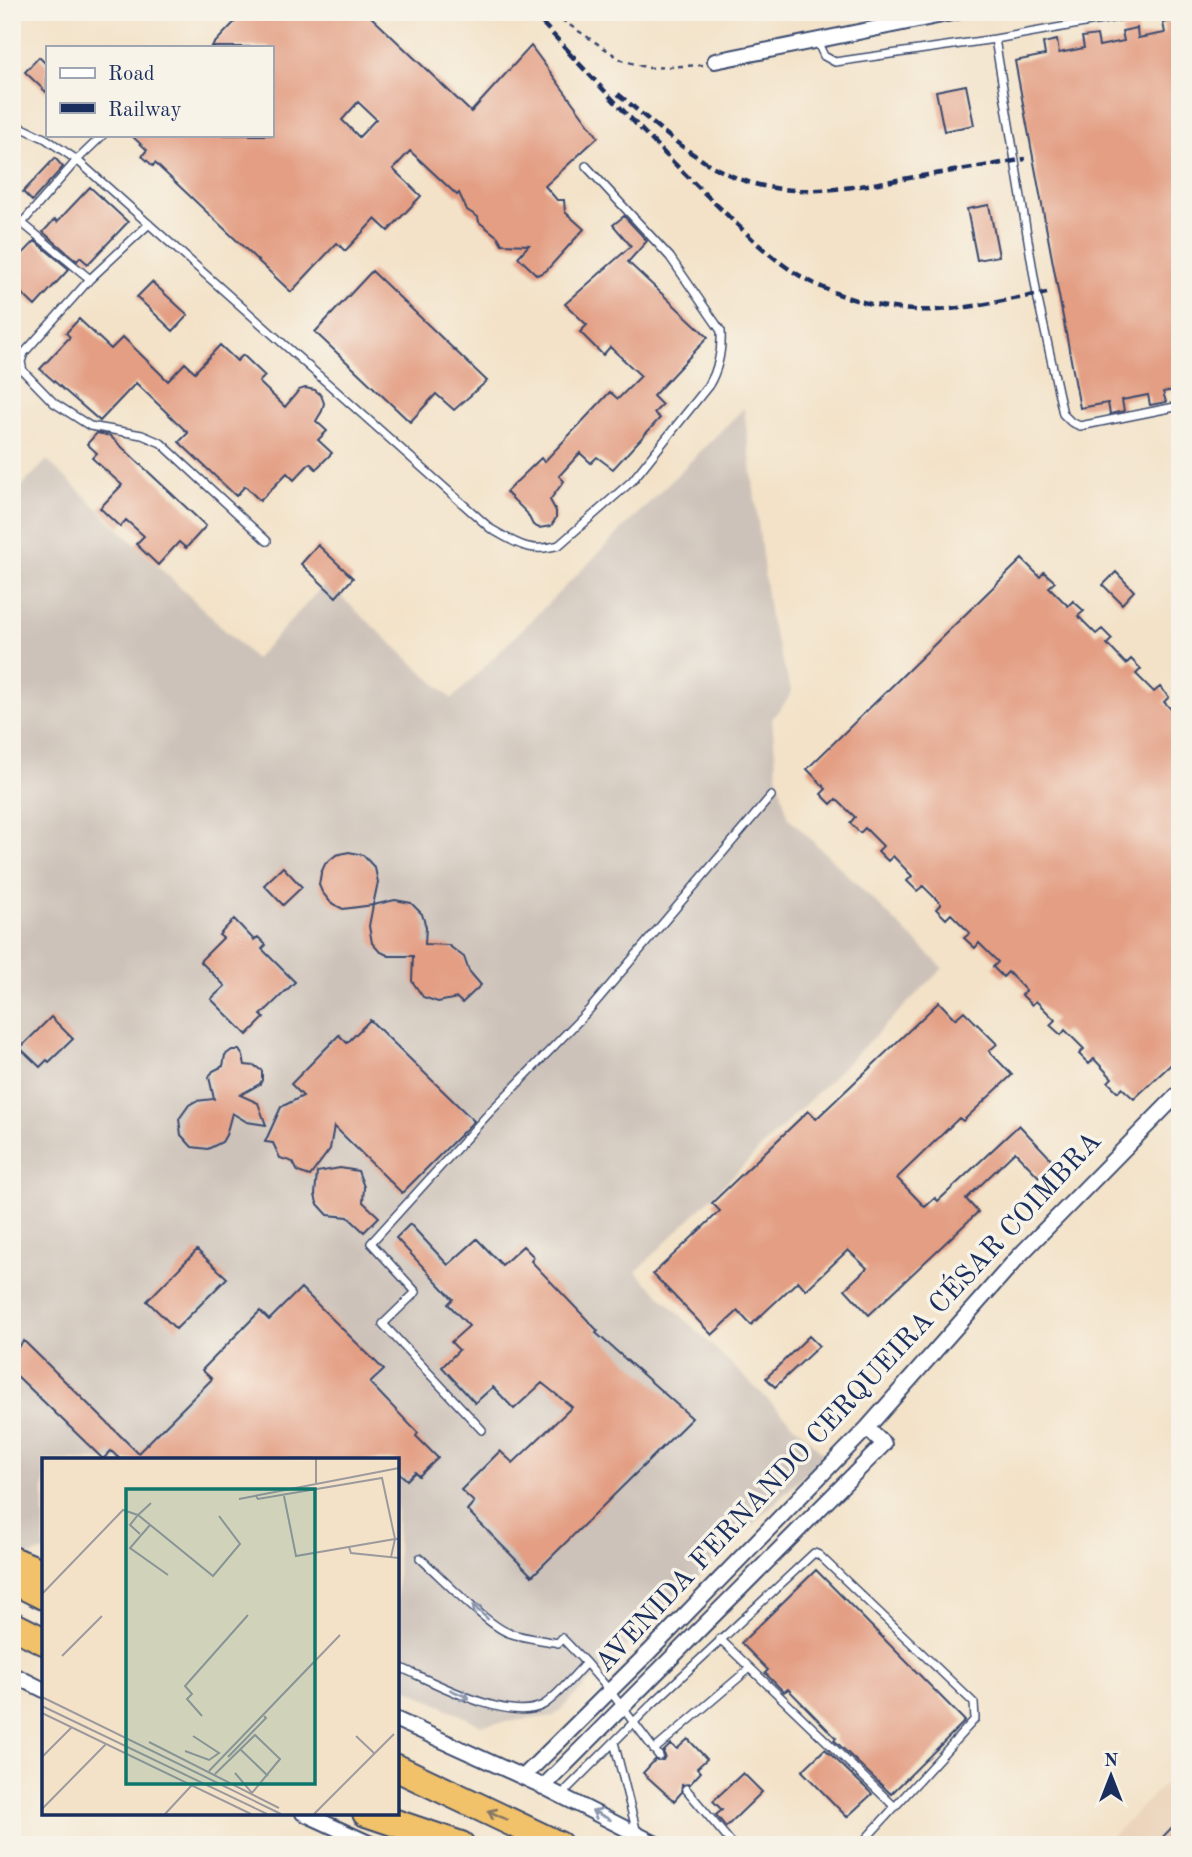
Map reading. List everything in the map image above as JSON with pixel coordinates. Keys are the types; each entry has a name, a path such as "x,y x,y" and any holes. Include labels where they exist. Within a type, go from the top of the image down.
{"highway":[{"path":"12,1560 42,1572"},
{"path":"12,1580 42,1595"},
{"path":"12,1590 42,1602"},
{"path":"12,1625 42,1639"},
{"path":"399,1769 559,1845"},
{"path":"399,1811 469,1845"},
{"path":"372,1815 461,1845"}],"street":[{"path":"715,61 957,12"},
{"name":"AVENIDA FERNANDO CERQUEIRA CÉSAR COIMBRA","path":"523,1777 867,1428 1019,1256 1180,1092"},
{"path":"543,1787 884,1444 867,1428"},
{"path":"12,1674 42,1689"},
{"path":"399,1721 561,1795 658,1845"},
{"path":"307,1815 373,1845"}],"lane":[{"path":"817,41 824,56 835,62 995,39 1146,12"},
{"path":"995,39 1034,281 1063,414 1080,426 1180,406"},
{"path":"12,123 46,139 77,160 491,529 525,548 546,549 559,545 632,481 709,385 715,374 722,345 721,331 670,257 586,166"},
{"path":"90,279 22,223 77,160 102,136"},
{"path":"149,224 90,279 24,353 21,362 23,371 54,403 90,426 142,435 161,443 267,541"},
{"path":"482,1430 383,1324 416,1292 371,1243 490,1112 589,1010 771,796"},
{"path":"561,1795 720,1639 814,1553 974,1703 975,1719 860,1845"},
{"path":"420,1558 494,1625 508,1633 558,1643 562,1638 610,1691 657,1753 750,1668"},
{"path":"720,1639 895,1807"},
{"path":"399,1667 472,1699 522,1710 544,1704 586,1663"},
{"path":"614,1742 637,1834"},
{"path":"685,1788 733,1845"}],"path":[{"path":"555,12 562,20 622,60 648,68 696,67 715,61"}],"shaded area":[{"path":"744,408 770,620 791,690 788,699 772,719 777,775 788,817 943,968 636,1272 825,1455 554,1716 481,1725 399,1685 399,1458 42,1458 42,1552 30,1556 12,1547 12,496 47,460 255,659 326,583 452,699"},
{"path":"1180,1768 1180,1845 1104,1845"}],"building":[{"path":"244,12 366,12 471,112 531,46 598,137 545,186 557,200 564,200 565,212 584,229 546,271 537,275 518,257 529,245 502,244 498,237 479,222 478,217 467,210 459,193 457,195 410,151 393,169 421,196 388,231 375,219 345,251 337,243 291,292 155,163 153,166 142,156 147,150 132,136 273,136 273,46 212,46","holes":["358,102 376,119 359,137 342,120"]},
{"path":"1177,20 1180,35 1180,389 1163,392 1166,402 1150,405 1148,395 1122,400 1124,411 1110,414 1108,403 1080,408 1015,61 1045,55 1043,43 1057,40 1059,53 1084,48 1082,37 1097,35 1099,46 1124,41 1122,31 1137,28 1138,38 1165,33 1163,23"},
{"path":"39,57 46,64 46,92 25,72"},
{"path":"966,85 974,125 944,131 936,91"},
{"path":"55,158 63,167 32,201 23,192"},
{"path":"90,187 128,222 88,264 80,257 77,261 43,232 55,219 57,222"},
{"path":"989,205 999,256 977,260 967,209"},
{"path":"624,216 647,241 628,262 708,337 653,396 662,405 654,413 660,418 613,469 597,457 591,463 580,453 559,476 564,481 550,500 556,511 556,518 551,526 539,528 533,525 527,513 506,492 541,458 544,462 610,392 618,399 641,376 610,347 603,355 580,332 587,325 565,304 631,246 613,225"},
{"path":"35,241 69,269 35,306 12,284 12,265"},
{"path":"372,271 487,381 454,410 436,394 410,422 315,332"},
{"path":"152,282 188,315 173,331 137,297"},
{"path":"79,319 111,349 123,337 168,381 185,363 195,372 220,345 237,361 243,355 265,376 259,382 285,407 299,390 315,390 324,403 316,421 327,431 318,440 332,453 316,469 310,463 294,480 287,473 260,501 245,486 236,496 179,442 188,433 136,383 100,421 40,369 70,337 66,333"},
{"path":"97,433 110,436 206,526 186,548 179,542 158,565 136,544 144,536 126,520 120,527 100,508 122,485 92,458 97,453 87,444"},
{"path":"318,545 353,578 336,597 301,564"},
{"path":"1022,559 1040,577 1044,572 1055,582 1049,587 1068,606 1073,601 1084,611 1078,616 1096,634 1102,629 1112,639 1107,644 1126,664 1131,659 1141,669 1136,674 1154,692 1160,687 1169,697 1164,702 1180,718 1180,1056 1134,1099 1122,1088 1118,1092 1108,1082 1112,1078 1094,1059 1089,1064 1079,1054 1084,1049 1065,1030 1061,1035 1050,1025 1055,1020 1036,1001 1032,1005 1022,995 1026,991 1008,972 1003,977 993,967 998,962 979,943 975,948 964,938 970,933 951,914 946,919 936,909 941,904 923,886 917,891 907,881 912,876 893,856 888,861 878,851 883,846 865,828 860,833 850,823 855,817 836,799 831,804 821,794 826,789 807,769"},
{"path":"1116,572 1134,591 1122,604 1103,585"},
{"path":"349,852 363,855 375,868 378,882 373,905 343,909 331,903 322,892 319,885 325,864 336,855"},
{"path":"283,867 302,887 283,905 264,885"},
{"path":"395,900 411,903 422,914 426,927 425,944 448,945 464,957 469,971 481,985 462,1003 457,998 438,1002 423,997 412,981 413,956 389,956 379,951 372,943 369,926 373,905"},
{"path":"234,919 254,940 258,937 266,945 262,949 295,982 261,1015 264,1018 247,1035 211,999 225,986 200,961 223,938 219,935"},
{"path":"939,1002 955,1019 964,1011 997,1044 989,1051 1012,1075 963,1121 959,1118 897,1178 925,1207 935,1198 938,1201 1019,1125 1055,1163 1039,1177 1015,1152 966,1199 978,1212 869,1315 845,1289 867,1268 848,1250 806,1290 798,1281 751,1325 738,1311 712,1335 653,1274 720,1211 712,1203 808,1111 816,1119"},
{"path":"51,1017 73,1039 40,1067 20,1048"},
{"path":"370,1020 474,1121 402,1193 334,1126 330,1149 310,1176 298,1172 293,1162 280,1158 273,1143 265,1142 281,1107 303,1096 291,1084 339,1035 347,1043"},
{"path":"232,1050 239,1050 245,1065 255,1066 262,1071 260,1084 240,1095 258,1103 266,1125 247,1122 232,1113 222,1142 208,1149 192,1147 181,1135 179,1119 189,1105 196,1101 214,1099 209,1077 213,1071 223,1066 225,1055"},
{"path":"340,1168 358,1171 364,1187 363,1202 379,1217 364,1232 348,1217 328,1215 317,1203 317,1172"},
{"path":"410,1224 448,1265 477,1239 502,1265 523,1246 534,1257 531,1261 598,1331 596,1333 692,1418 532,1576 467,1510 474,1502 461,1490 500,1451 513,1463 572,1407 542,1383 514,1409 493,1387 475,1403 442,1367 459,1350 451,1342 469,1326 448,1304 453,1299 396,1238"},
{"path":"197,1250 227,1278 176,1329 147,1301"},
{"path":"301,1288 384,1370 370,1383 438,1458 419,1476 415,1472 407,1480 399,1473 399,1458 119,1458 111,1451 102,1458 12,1371 12,1353 24,1341 138,1453 212,1379 202,1370 260,1311 269,1320"},
{"path":"809,1336 819,1346 775,1387 766,1378"},
{"path":"816,1570 965,1721 891,1794 834,1740 836,1738 788,1689 784,1692 765,1673 768,1670 741,1643"},
{"path":"688,1739 707,1759 697,1768 701,1772 690,1784 682,1785 681,1793 674,1801 643,1773 655,1760 663,1760 663,1752 671,1744 677,1749"},
{"path":"825,1749 872,1794 847,1817 802,1771"},
{"path":"743,1773 762,1792 726,1827 716,1815 722,1810 713,1801"},
{"path":"1180,1819 1180,1845 1155,1845"}],"railway":[{"path":"532,12 575,58"},
{"path":"568,52 662,151 759,246 810,281 864,302 912,310 951,309 1047,293"},
{"path":"618,94 662,131 710,165 745,181 765,186 806,190 847,188 1025,159"}]}
